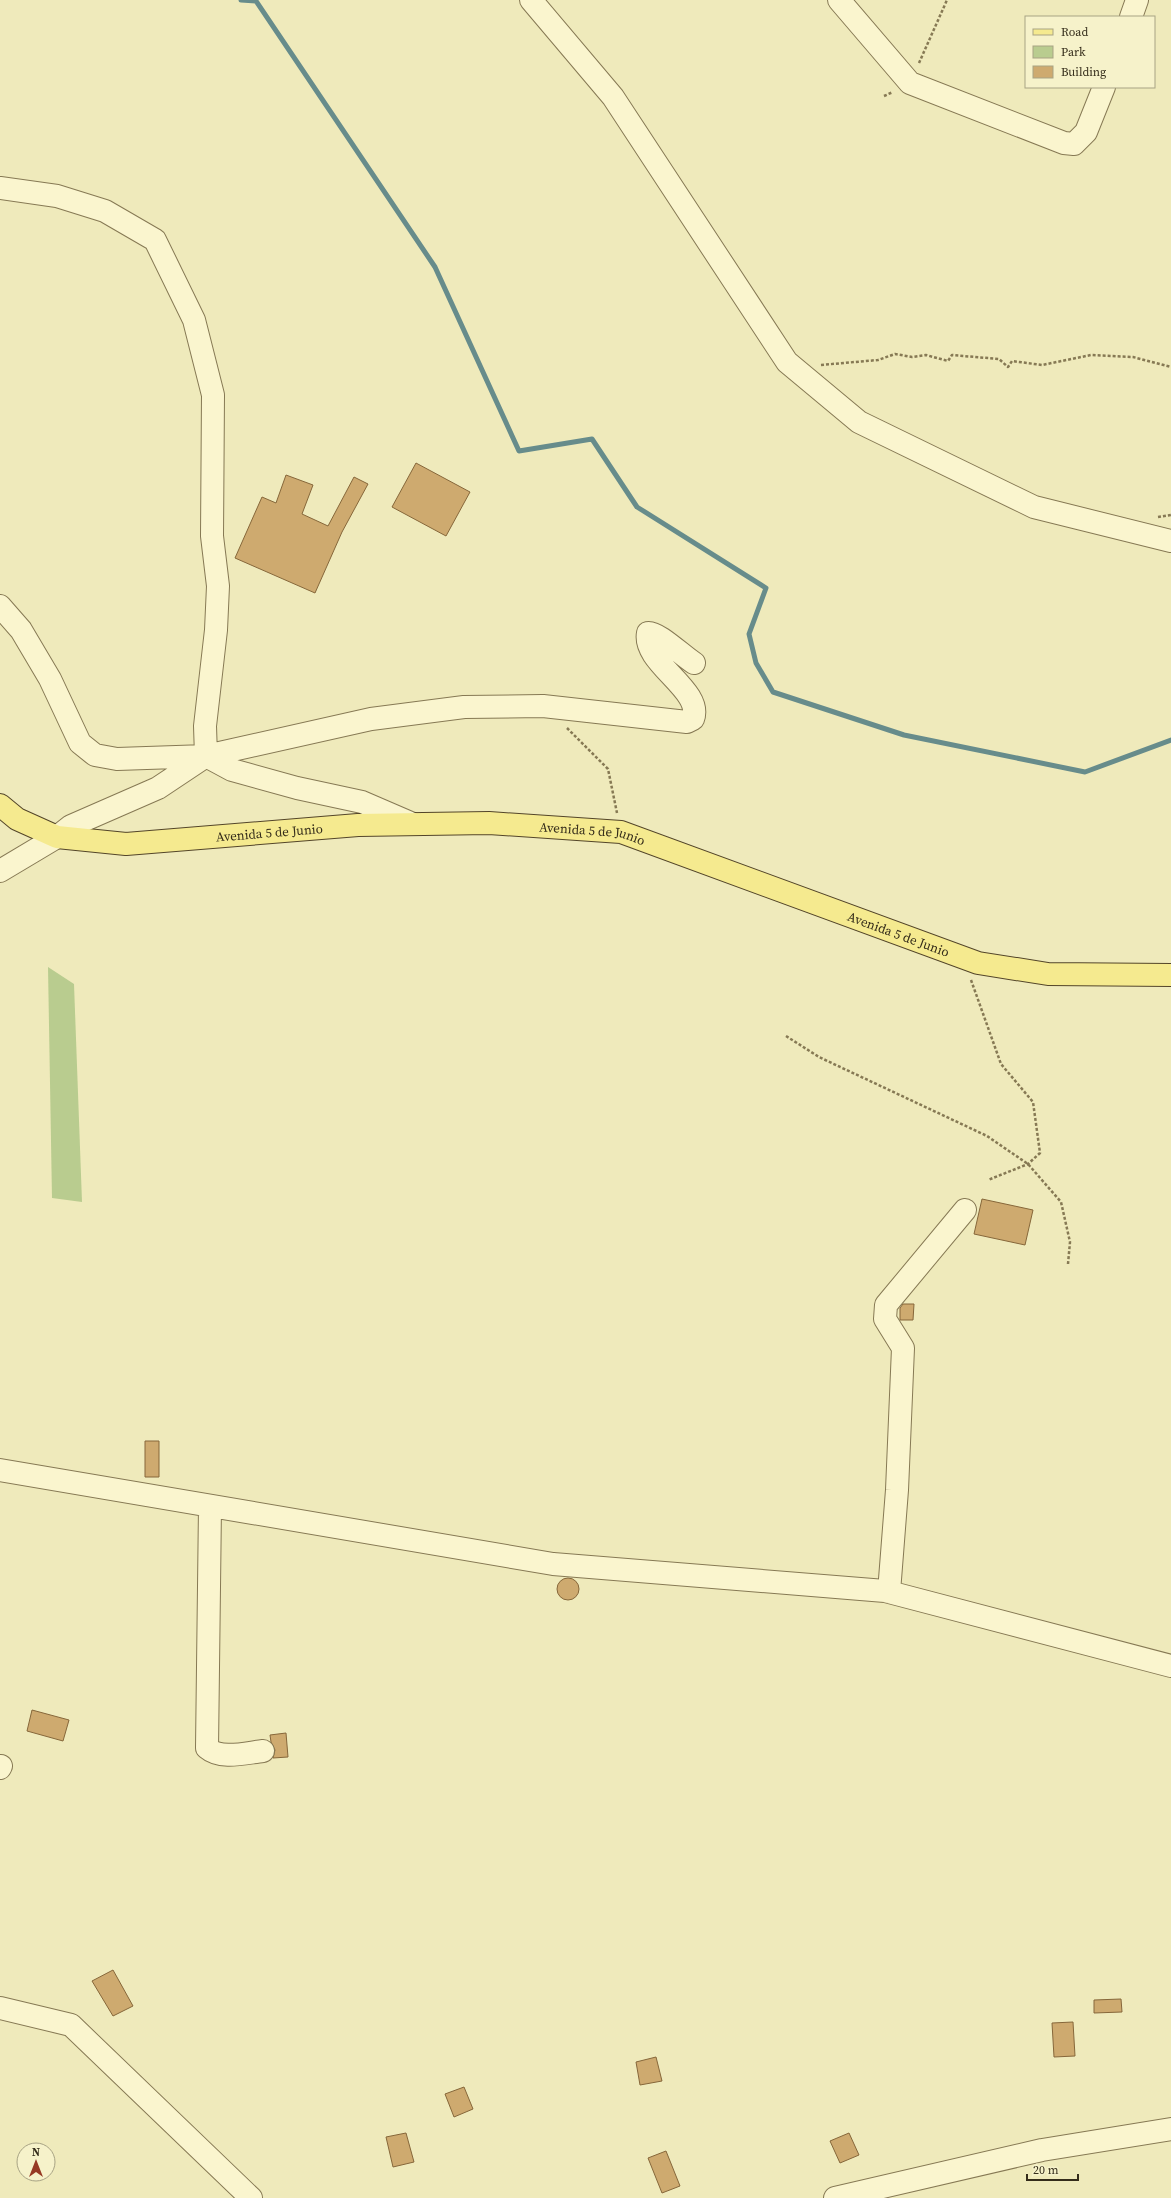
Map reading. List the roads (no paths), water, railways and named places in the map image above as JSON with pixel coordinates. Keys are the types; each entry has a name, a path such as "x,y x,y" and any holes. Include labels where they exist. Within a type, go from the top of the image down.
{"main road":[{"name":"Avenida 5 de Junio","path":"0,805 17,818 57,837 126,844 358,825 489,823 621,832 978,963 1048,974 1171,975"}],"street":[{"path":"531,0 613,97 752,311 787,362 859,422 1034,507 1171,541"},
{"path":"839,0 910,83 1064,143 1074,144 1086,132 1104,88"},
{"path":"1131,16 1137,0"},
{"path":"0,188 57,196 105,211 155,240 194,320 213,395 212,536 218,586 216,630 205,726 206,756"},
{"path":"0,606 21,630 39,661 80,743 95,755 117,759 206,756 371,718 464,707 543,706 687,722 692,719 694,708 681,685 654,656 648,645 648,633 657,634 679,653 694,663"},
{"path":"206,756 232,770 296,788 362,802 413,824"},
{"path":"0,871 57,837 71,826 158,788 206,756"},
{"path":"889,1592 897,1490 903,1348 885,1319 886,1305 965,1210"},
{"path":"0,1470 553,1564 889,1592 1171,1666"},
{"path":"210,1506 207,1748 214,1754 223,1755 263,1752"},
{"path":"0,2008 71,2025 251,2198"},
{"path":"835,2198 1042,2150 1171,2129"}],"waterway":[{"path":"241,0 256,1 435,267 519,451 592,439 637,507 766,588 749,634 756,663 773,692 904,735 1085,772 1171,740"}]}
